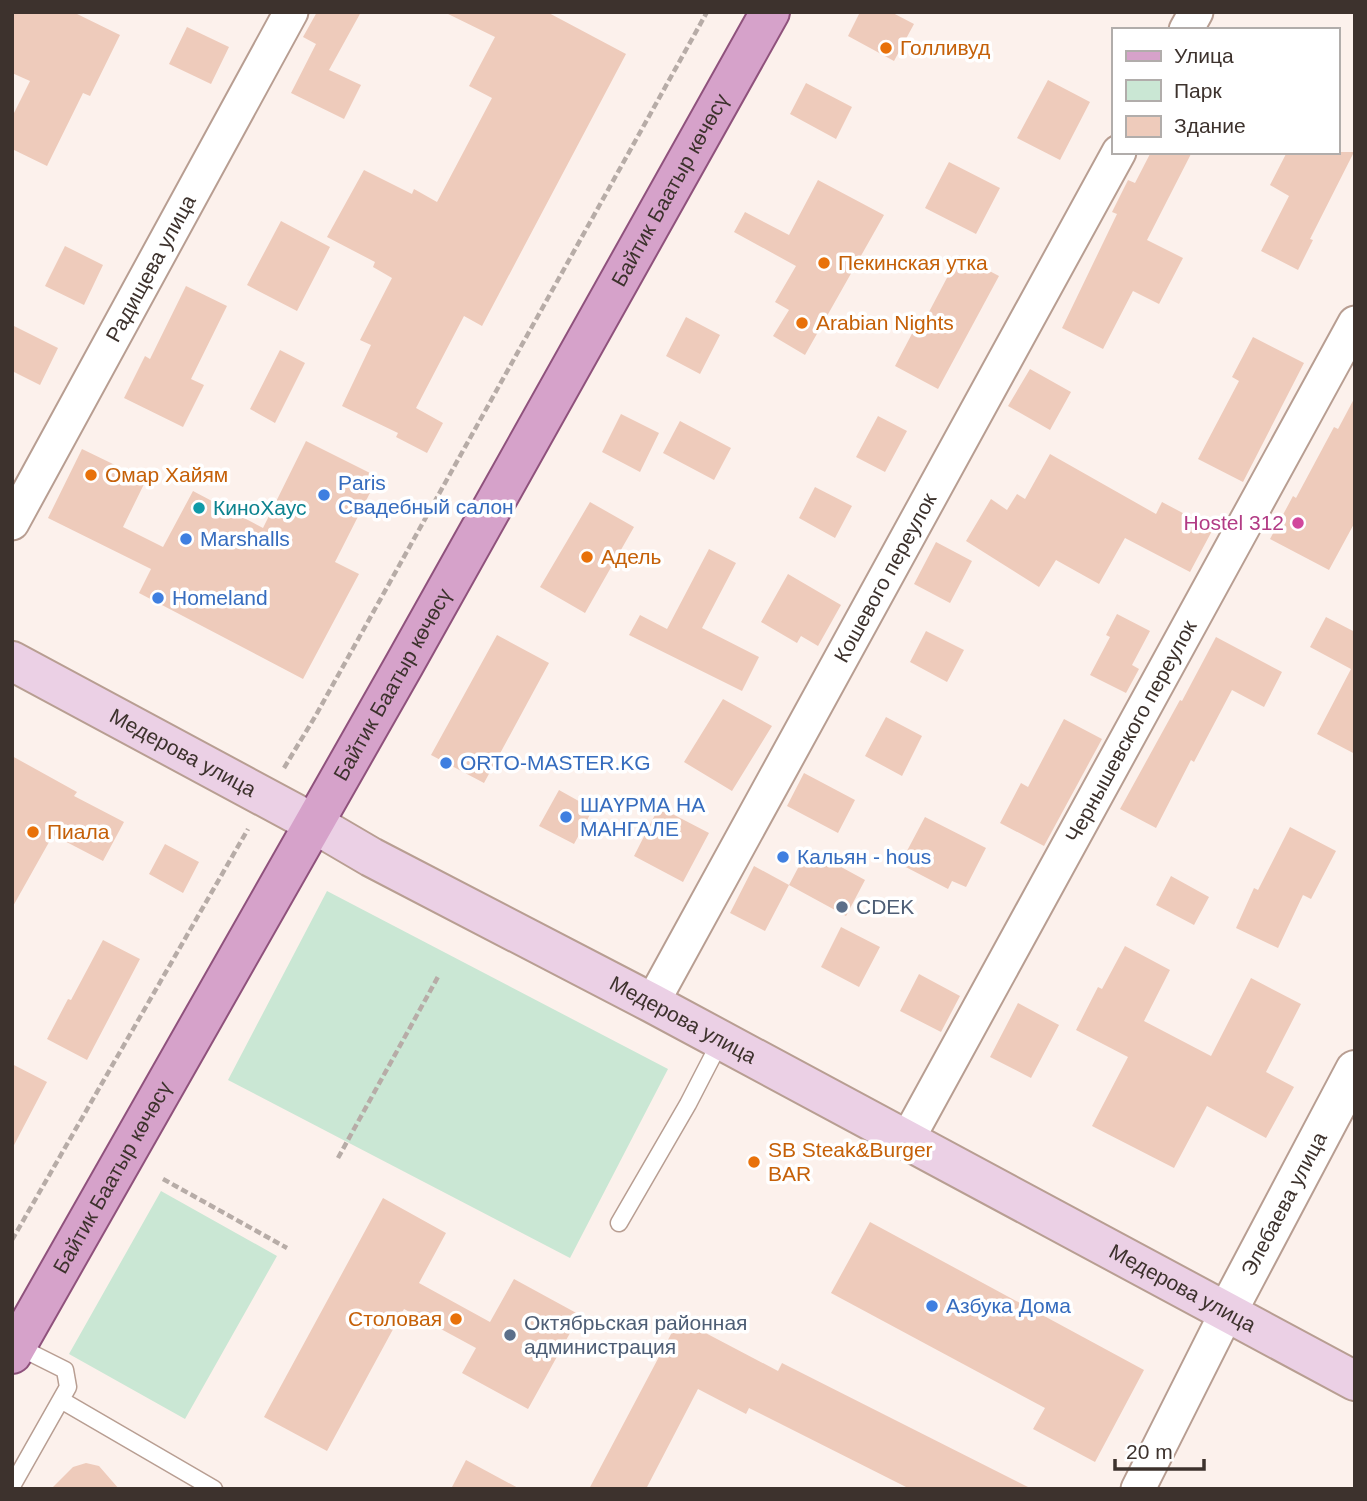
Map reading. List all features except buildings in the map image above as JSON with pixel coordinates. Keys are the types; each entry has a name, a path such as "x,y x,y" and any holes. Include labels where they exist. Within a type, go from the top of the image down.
{"main road":[{"name":"Байтик Баатыр көчөсү","path":"15,1350 770,12"},
{"name":"Медерова улица","path":"12,661 371,857 652,1003 1355,1381"}],"street":[{"name":"Радищева улица","path":"12,523 291,12"},
{"path":"1187,28 1196,12"},
{"name":"Кошевого переулок","path":"652,1003 1118,154"},
{"name":"Чернышевского переулок","path":"907,1140 1355,323"},
{"name":"Элебаева улица","path":"1138,1489 1227,1312 1355,1070"}],"lane":[{"path":"618,1223 688,1104 721,1040"},
{"path":"12,1486 68,1387 65,1370 15,1350"},
{"path":"61,1400 214,1489"}],"path":[{"path":"284,768 707,12"},
{"path":"12,1240 248,829"},
{"path":"338,1158 439,975"},
{"path":"163,1179 287,1248"}],"green space":[{"path":"327,891 668,1069 570,1258 228,1080"},
{"path":"161,1191 277,1256 185,1419 69,1354"}],"place":[{"name":"Голливуд","path":"886,48"},
{"name":"Пекинская утка","path":"824,263"},
{"name":"Arabian Nights","path":"802,323"},
{"name":"Омар Хайям","path":"91,475"},
{"name":"Paris Свадебный салон","path":"324,495"},
{"name":"КиноХаус","path":"199,508"},
{"name":"Hostel 312","path":"1298,523"},
{"name":"Marshalls","path":"186,539"},
{"name":"Адель","path":"587,557"},
{"name":"Homeland","path":"158,598"},
{"name":"ORTO-MASTER.KG","path":"446,763"},
{"name":"ШАҮРМА НА МАНГАЛЕ","path":"566,817"},
{"name":"Пиала","path":"33,832"},
{"name":"Кальян - hous","path":"783,857"},
{"name":"CDEK","path":"842,907"},
{"name":"SB Steak&Burger BAR","path":"754,1162"},
{"name":"Азбука Дома","path":"932,1306"},
{"name":"Столовая","path":"456,1319"},
{"name":"Октябрьская районная администрация","path":"510,1335"}]}
